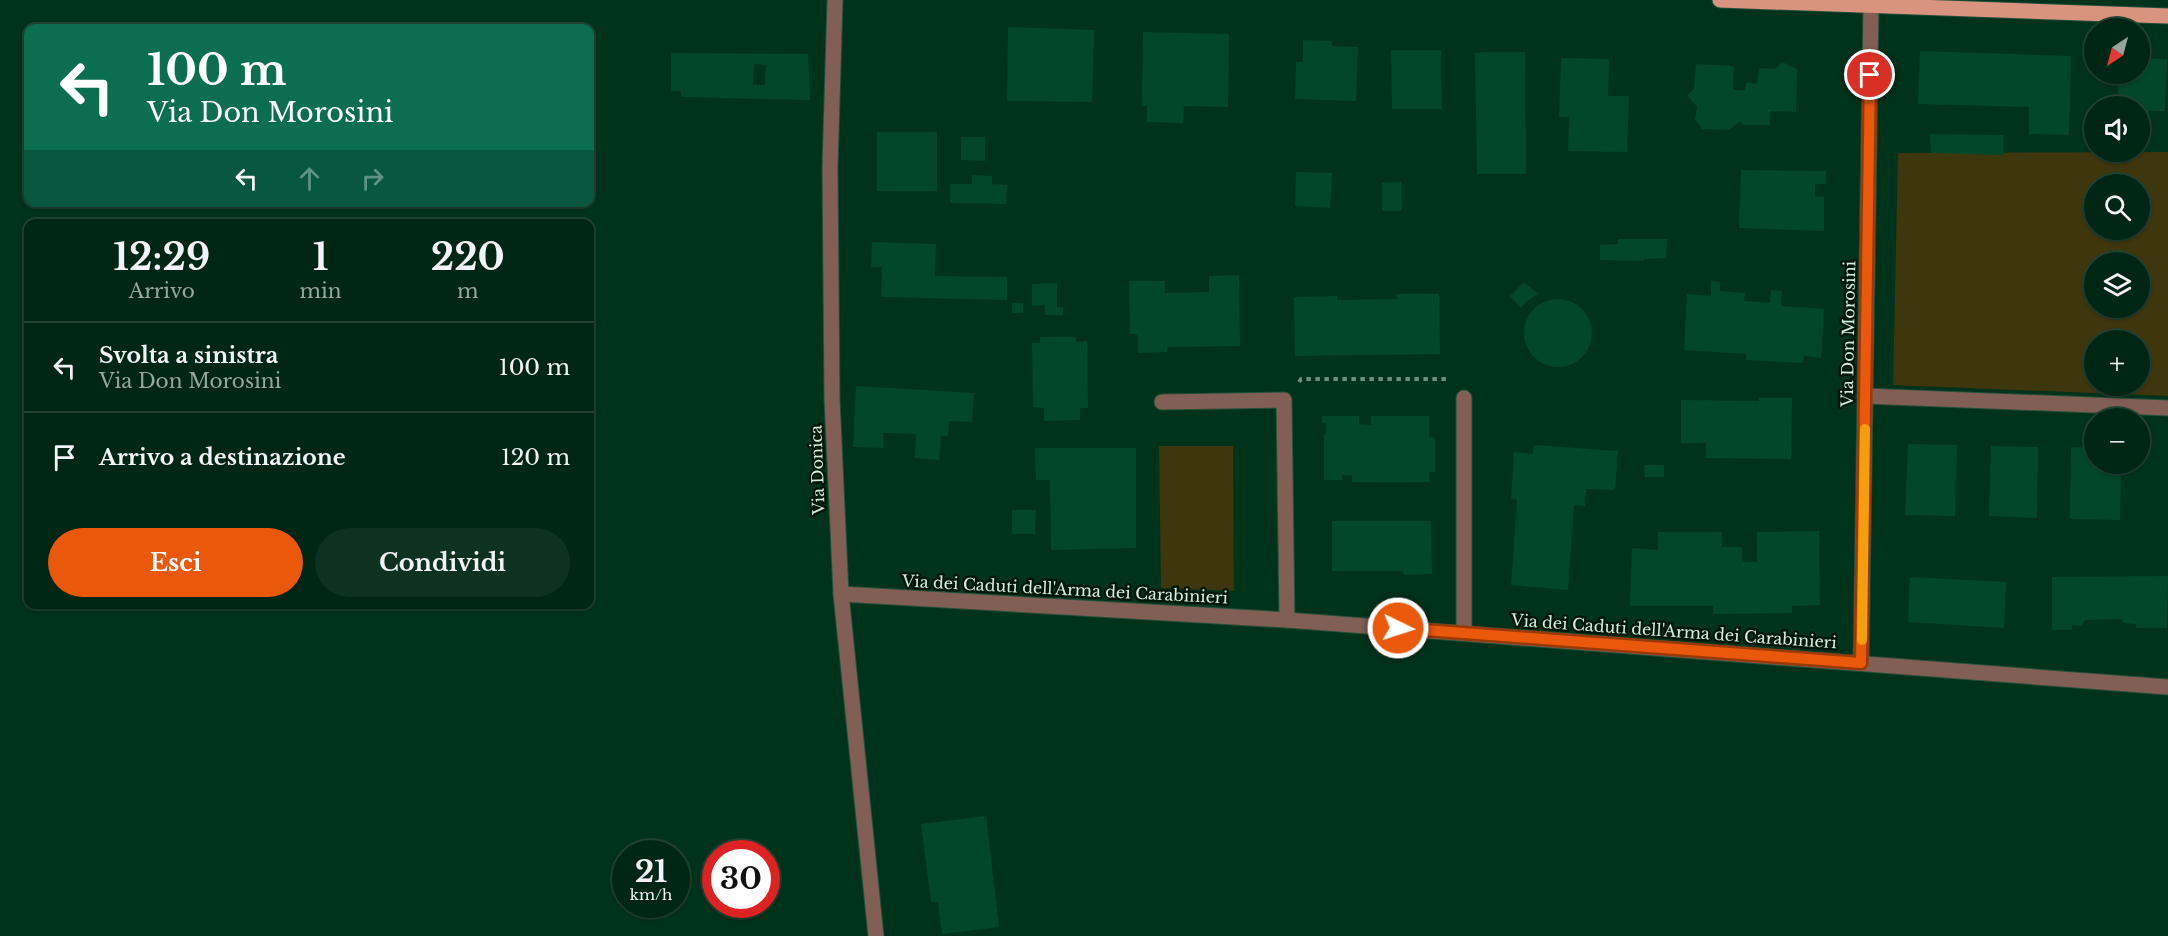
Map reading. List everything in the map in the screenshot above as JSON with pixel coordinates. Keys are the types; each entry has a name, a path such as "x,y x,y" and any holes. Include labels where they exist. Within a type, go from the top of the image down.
{"main road":[{"path":"1720,0 2168,16"}],"street":[{"name":"Via Donica","path":"835,0 830,167 832,399 841,594 876,936"},
{"name":"Via Don Morosini","path":"1861,663 1871,6"},
{"path":"1865,396 2168,408"},
{"path":"1464,398 1464,633"},
{"path":"1162,402 1284,400 1287,620"},
{"name":"Via dei Caduti dell'Arma dei Carabinieri","path":"841,594 1287,620 2168,687"}],"path":[{"path":"1284,400 1301,379 1464,379 1464,398"}],"shaded area":[{"path":"2084,152 2084,162 2150,162 2150,152 2168,152 2168,396 2150,395 2150,330 2084,330 2084,393 1893,385 1898,153"},
{"path":"1159,446 1233,446 1234,591 1161,588"}],"building":[{"path":"1008,27 1094,30 1092,102 1007,101"},
{"path":"1143,32 1229,34 1228,107 1184,106 1183,123 1147,122 1147,106 1142,106"},
{"path":"1303,40 1332,41 1332,46 1358,47 1356,101 1295,99 1296,62 1303,62"},
{"path":"1391,50 1441,50 1442,109 1392,109"},
{"path":"1920,51 2071,56 2069,135 2029,134 2029,107 1918,104"},
{"path":"1525,52 1526,174 1477,174 1475,53"},
{"path":"671,53 808,54 810,100 681,97 681,91 671,91","holes":["754,64 766,65 765,85 753,85"]},
{"path":"1561,58 1609,59 1608,96 1629,96 1627,152 1568,151 1569,117 1559,117"},
{"path":"2150,58 2167,59 2165,111 2150,111 2150,96 2118,96 2119,84 2150,84"},
{"path":"1782,62 1797,69 1796,112 1770,111 1770,125 1744,125 1740,121 1729,130 1702,129 1695,120 1697,107 1687,95 1694,89 1696,64 1734,66 1733,90 1745,90 1746,82 1757,84 1759,68 1775,69"},
{"path":"877,132 937,132 937,191 877,191"},
{"path":"1930,134 2003,135 2003,155 1931,153"},
{"path":"961,137 985,137 985,161 961,160"},
{"path":"1741,170 1826,171 1826,184 1815,184 1815,197 1824,197 1824,231 1739,228"},
{"path":"1296,172 1332,173 1330,208 1295,206"},
{"path":"972,175 992,176 992,184 1007,185 1006,204 950,203 950,184 972,184"},
{"path":"1401,182 1402,211 1382,211 1382,183"},
{"path":"1618,239 1667,239 1666,258 1644,259 1644,261 1600,260 1600,245 1618,244"},
{"path":"872,242 936,244 935,276 1007,277 1007,300 881,297 882,267 871,267"},
{"path":"1239,275 1240,346 1167,347 1167,352 1138,353 1138,334 1130,334 1129,281 1165,281 1165,293 1209,292 1209,276"},
{"path":"1711,281 1720,282 1720,291 1745,293 1744,301 1770,303 1771,290 1782,291 1781,306 1824,309 1821,358 1804,356 1803,363 1746,360 1746,354 1684,350 1687,294 1711,296"},
{"path":"1524,282 1538,294 1521,308 1510,296"},
{"path":"1057,283 1057,308 1063,307 1063,315 1045,315 1045,305 1032,306 1032,284"},
{"path":"1396,294 1439,294 1440,354 1295,356 1294,297 1337,296 1337,300 1397,299"},
{"path":"1551,299 1565,299 1577,304 1587,314 1592,333 1587,352 1577,362 1565,367 1551,367 1539,362 1529,352 1524,340 1524,326 1529,314 1539,304"},
{"path":"1012,303 1023,303 1023,313 1012,313"},
{"path":"1040,337 1076,337 1076,342 1087,341 1088,408 1080,408 1080,420 1044,421 1044,408 1033,407 1032,343 1040,343"},
{"path":"856,386 974,393 972,422 949,421 948,436 941,436 939,460 915,458 916,434 883,433 883,448 853,447"},
{"path":"1759,398 1792,398 1791,459 1706,458 1706,443 1681,443 1681,400 1759,401"},
{"path":"1322,416 1359,416 1359,424 1371,425 1371,416 1429,416 1429,437 1435,438 1435,472 1429,472 1429,482 1352,482 1352,475 1342,475 1342,480 1324,480 1326,423 1322,423"},
{"path":"1908,444 1957,445 1955,516 1905,515"},
{"path":"1534,445 1618,451 1615,490 1586,489 1585,506 1574,505 1568,590 1511,585 1517,500 1511,499 1514,452 1533,454"},
{"path":"1991,446 2038,447 2037,518 1989,516"},
{"path":"2071,447 2084,448 2084,474 2121,474 2120,520 2070,519"},
{"path":"1035,448 1136,448 1136,548 1051,550 1050,480 1036,480"},
{"path":"1644,465 1664,465 1664,477 1645,477"},
{"path":"1012,510 1036,510 1035,534 1012,534"},
{"path":"1332,521 1431,521 1432,574 1404,575 1403,571 1332,571"},
{"path":"1819,531 1820,605 1792,606 1792,613 1713,614 1713,606 1630,606 1632,548 1658,550 1658,532 1722,532 1722,547 1742,547 1742,562 1757,562 1757,532"},
{"path":"2168,576 2167,628 2136,628 2136,624 2124,623 2120,619 2085,620 2081,626 2072,625 2072,630 2052,630 2052,577"},
{"path":"1910,577 2006,582 2004,628 1908,622"},
{"path":"986,816 999,927 942,934 938,902 931,902 921,824"}],"slow traffic":[{"path":"1862,640 1865,429"}],"route":[{"path":"1398,628 1861,663 1870,75"}]}
